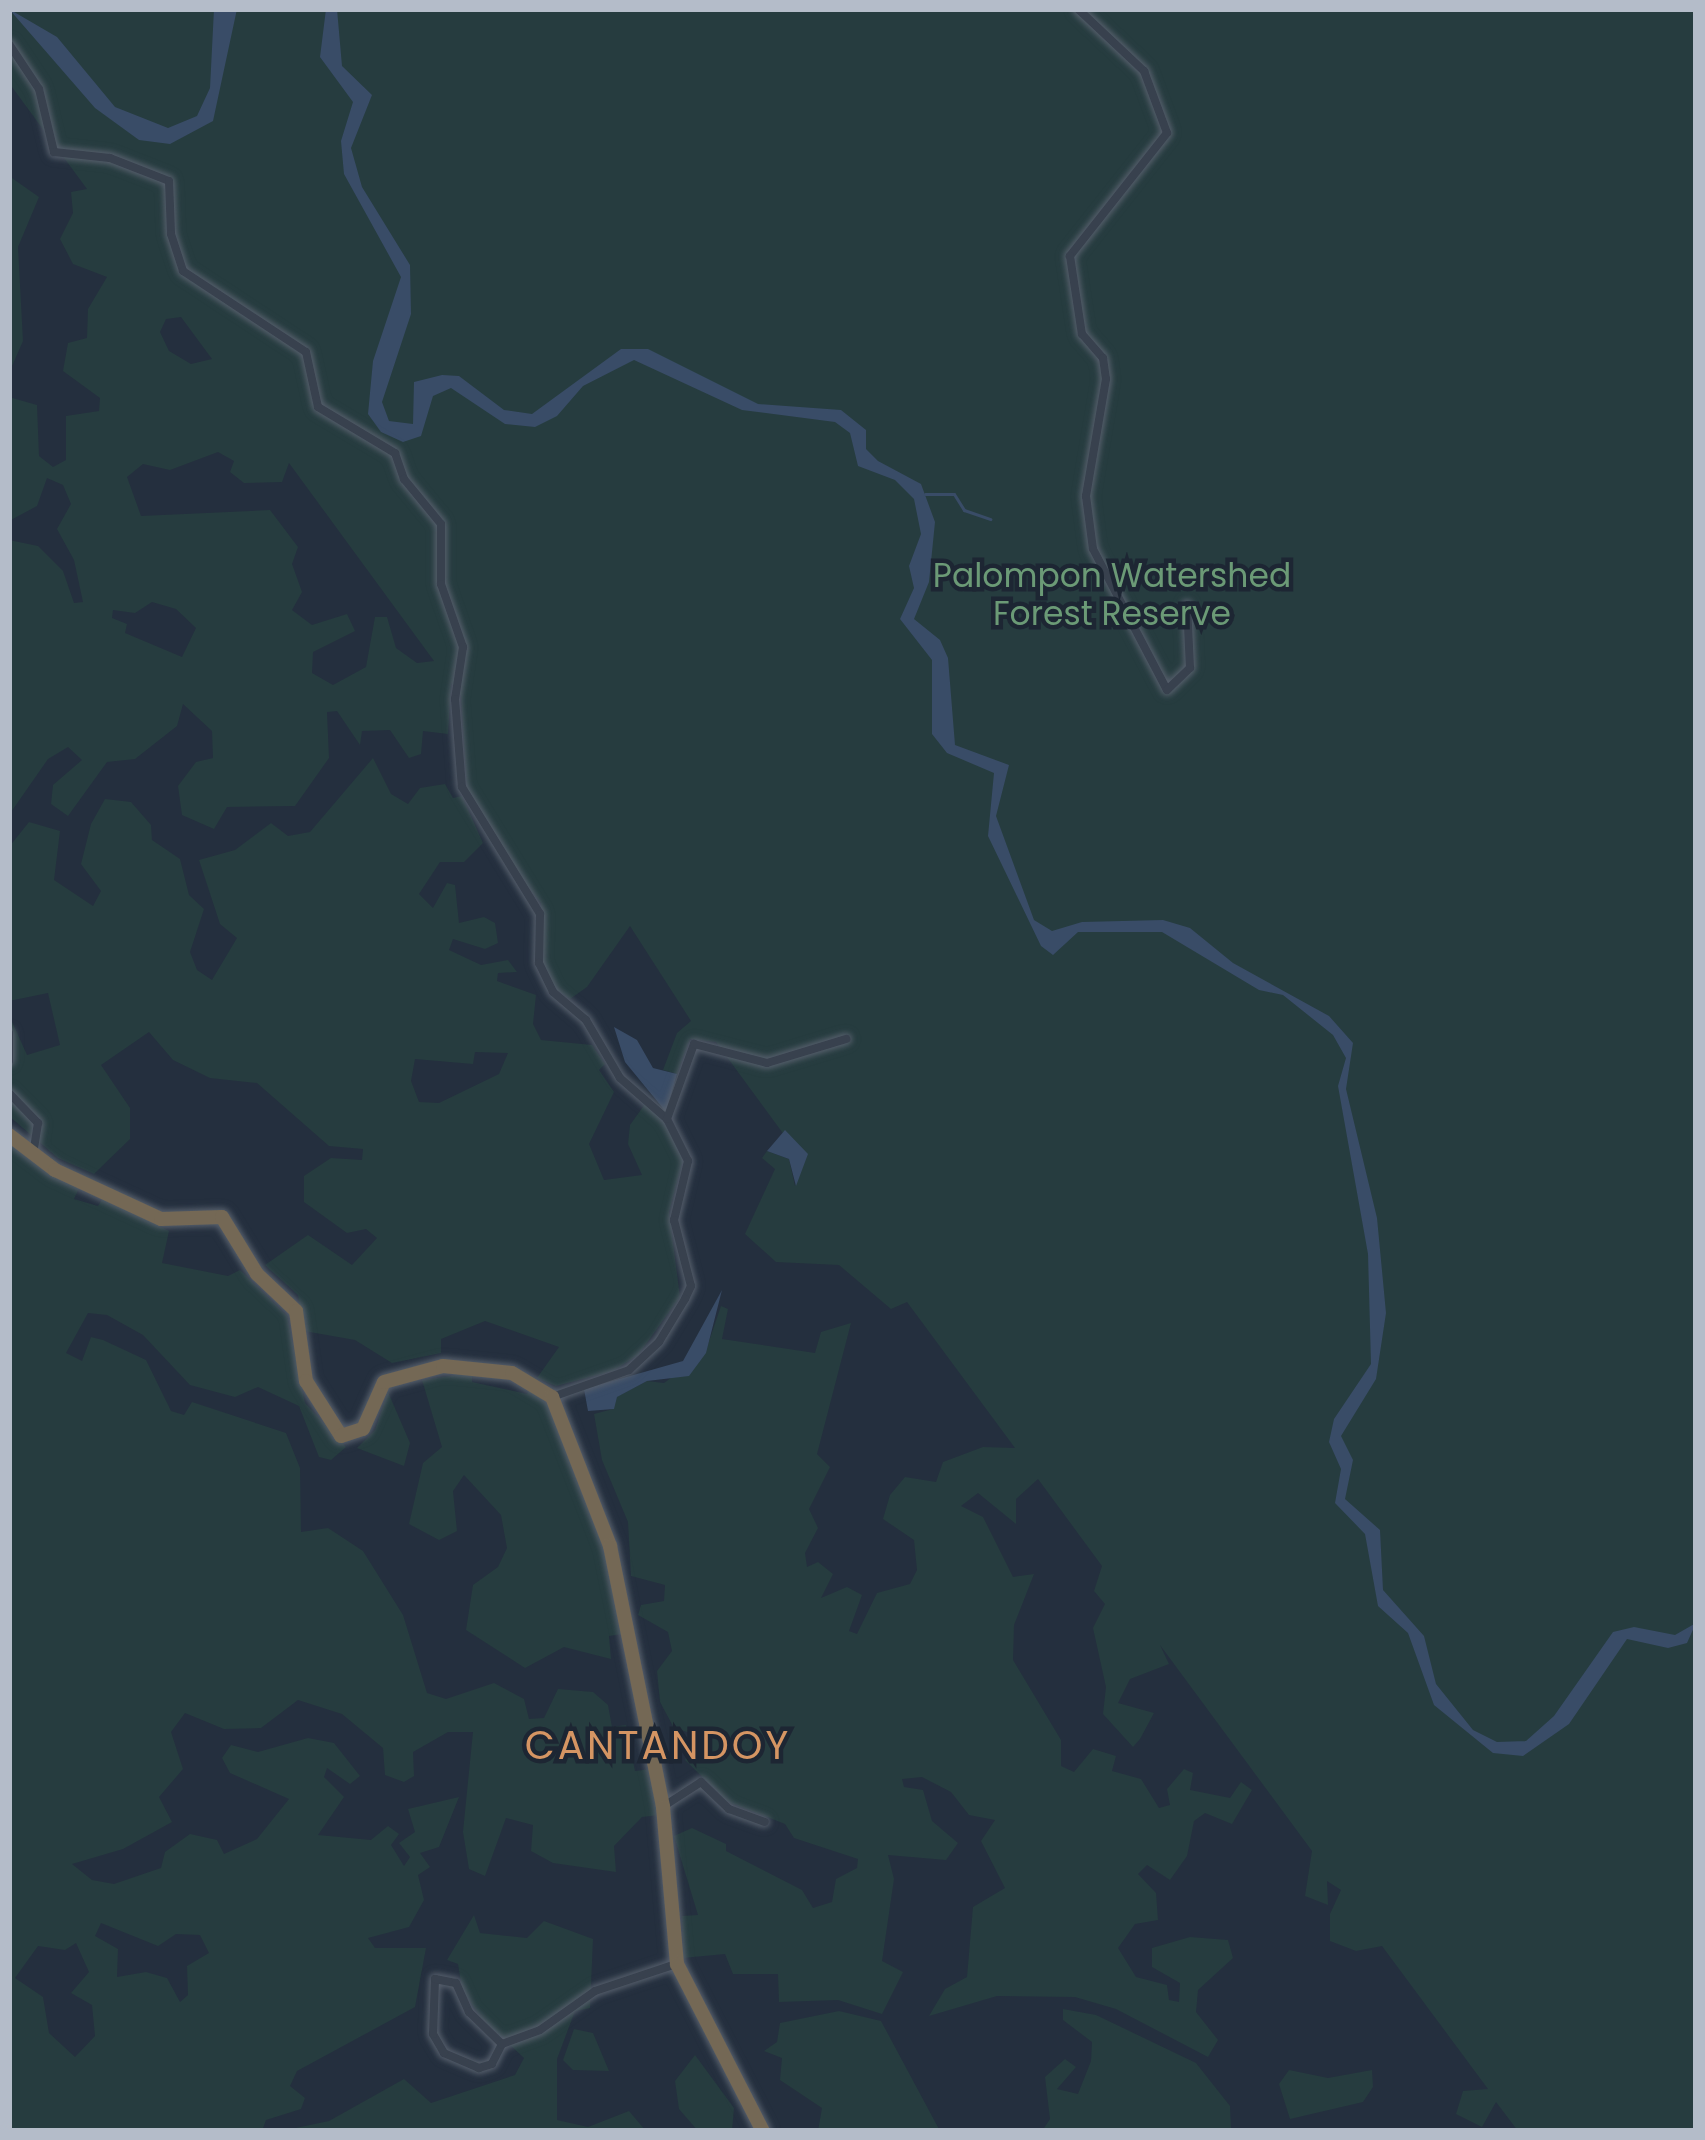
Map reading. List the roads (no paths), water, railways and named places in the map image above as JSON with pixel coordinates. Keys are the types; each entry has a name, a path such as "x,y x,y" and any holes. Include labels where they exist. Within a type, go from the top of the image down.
{"highway":[{"path":"9,1135 32,1155 160,1219 222,1217 256,1274 296,1311 307,1383 341,1436 363,1429 383,1382 443,1366 512,1373 552,1396 605,1525 662,1807 677,1964 763,2131"}],"street":[{"path":"1078,9 1144,71 1167,133 1070,256 1082,334 1102,358 1106,380 1086,496 1093,549 1167,690 1190,668 1187,605"},
{"path":"9,44 39,89 54,152 110,158 169,182 171,234 184,271 306,352 318,407 394,453 404,479 441,524 441,584 463,646 455,716 462,787 540,914 539,963 554,992 586,1020 620,1078 667,1119 688,1161 674,1220 691,1286 643,1360 616,1377 552,1396"},
{"path":"9,1033 9,1061"},
{"path":"667,1119 694,1044 767,1063 846,1039"},
{"path":"9,1094 38,1124 32,1155"},
{"path":"662,1807 701,1782 729,1809 765,1822"},
{"path":"502,2044 469,2012 456,1983 435,1979 434,2034 444,2053 479,2068 492,2064 502,2044 540,2030 595,1991 677,1964"}],"water":[{"path":"9,9 57,37 115,107 168,128 197,116 210,88 214,9 237,9 213,121 170,144 139,140 95,108"},
{"path":"326,9 337,9 342,66 372,95 351,148 362,187 410,265 411,314 382,402 389,421 413,424 414,382 442,375 459,376 504,410 532,414 621,349 648,349 758,404 841,410 866,430 866,449 878,461 921,484 935,522 929,582 914,619 940,640 948,658 955,745 1009,765 996,816 1034,920 1052,931 1082,922 1163,920 1190,928 1233,963 1329,1016 1353,1043 1346,1089 1377,1218 1386,1313 1376,1379 1341,1436 1353,1460 1345,1499 1380,1530 1383,1590 1424,1636 1436,1684 1473,1730 1497,1742 1526,1741 1554,1716 1613,1632 1634,1627 1675,1635 1696,1623 1687,1643 1668,1648 1627,1639 1569,1724 1523,1756 1493,1753 1434,1705 1408,1633 1378,1606 1365,1534 1335,1503 1341,1469 1329,1442 1334,1419 1371,1364 1368,1254 1338,1086 1346,1058 1333,1035 1283,995 1259,990 1162,932 1078,932 1053,955 1041,946 988,836 994,773 947,753 932,734 932,660 900,619 914,588 909,566 921,534 914,499 895,480 858,466 850,433 835,422 742,410 634,360 583,386 557,416 535,427 505,424 451,388 433,396 421,436 403,442 381,432 368,414 373,361 401,277 344,174 341,141 353,102 320,57"},
{"path":"614,1027 637,1040 653,1068 677,1074 666,1112 625,1062"},
{"path":"785,1130 808,1154 796,1186 789,1159 767,1151"},
{"path":"722,1290 706,1353 689,1376 647,1381 617,1397 614,1409 588,1411 584,1389 683,1361"}],"waterway":[{"path":"925,494 954,494 964,510 990,519"}],"district":[{"name":"CANTANDOY","path":"658,1746"}],"park label":[{"name":"Palompon Watershed Forest Reserve","path":"1112,595"}]}
